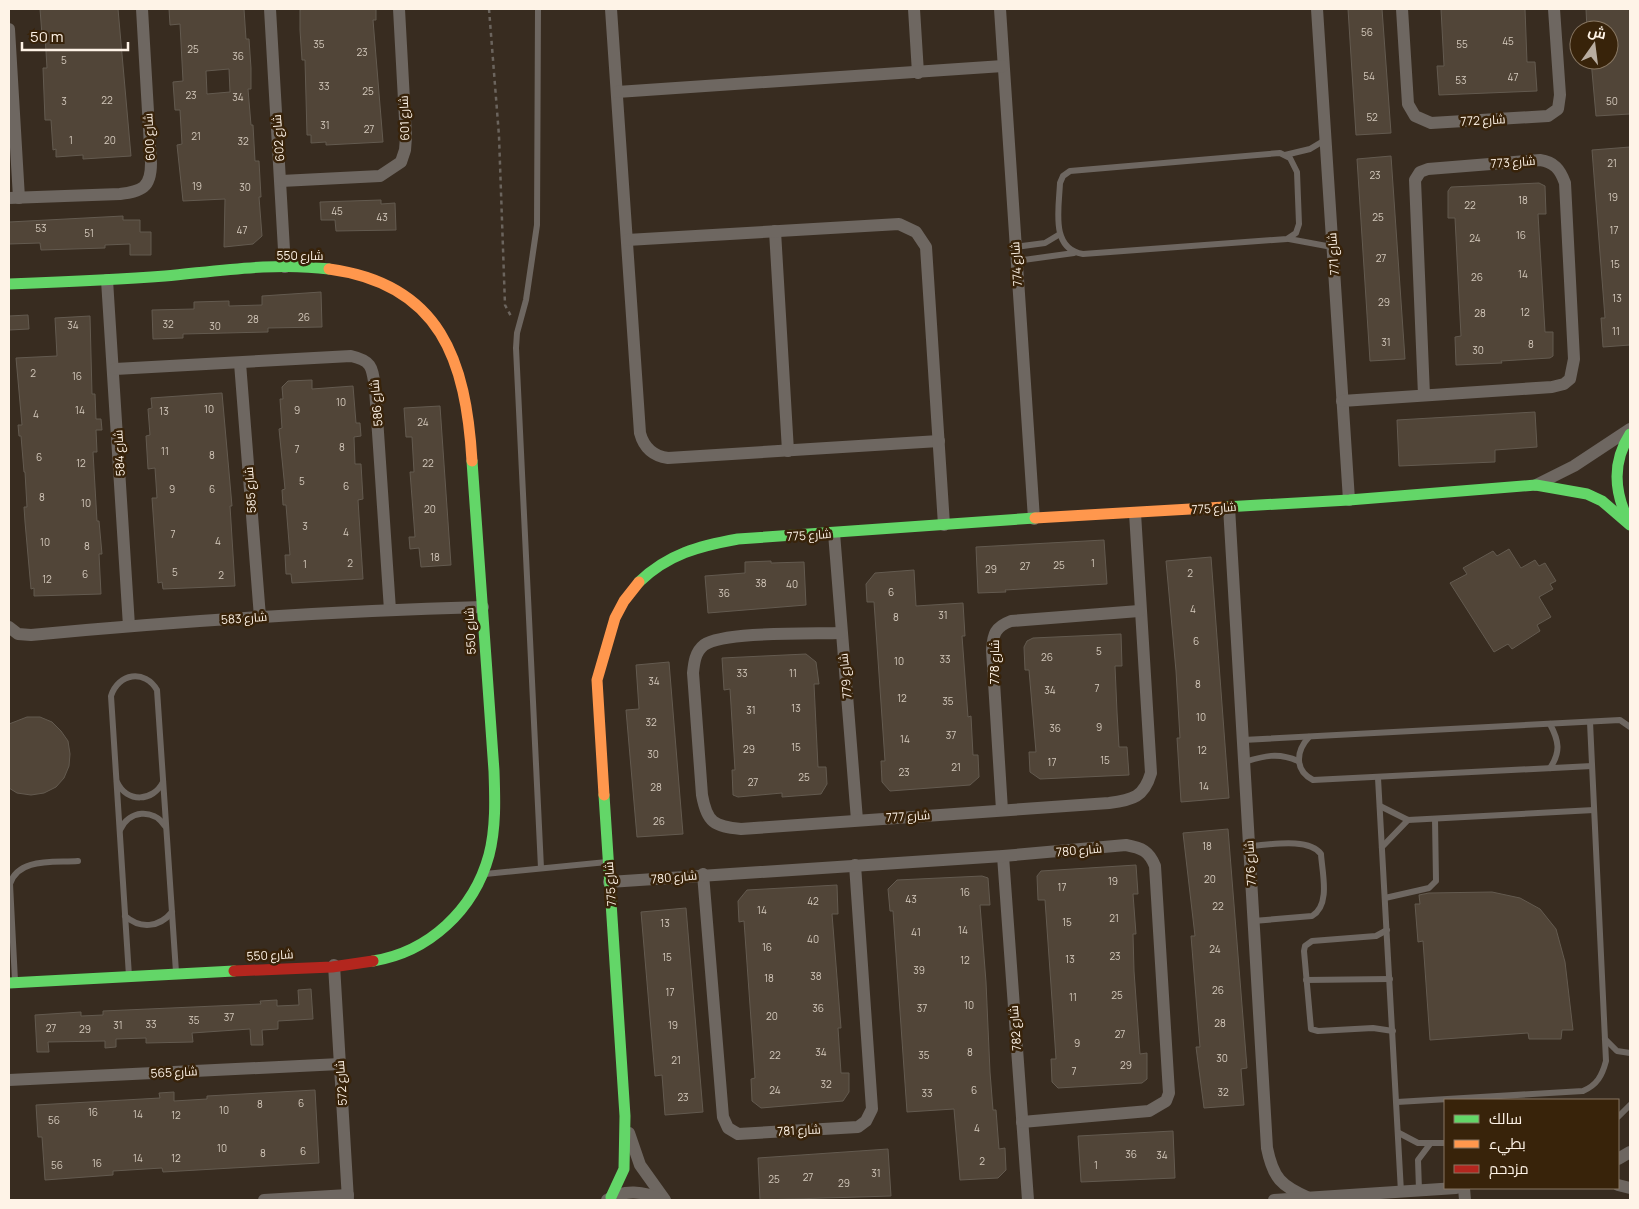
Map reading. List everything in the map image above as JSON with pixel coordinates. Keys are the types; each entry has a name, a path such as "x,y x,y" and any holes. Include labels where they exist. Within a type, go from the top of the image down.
{"street":[{"name":"شارع 600","path":"14,198 120,194 135,192 146,186 151,176 151,163 142,9"},
{"name":"شارع 602","path":"270,9 285,267"},
{"name":"شارع 601","path":"281,181 380,176 391,171 401,162 405,150 406,137 399,9"},
{"path":"611,9 640,433 645,446 655,455 668,458 939,441"},
{"path":"914,9 918,73"},
{"name":"شارع 774","path":"1000,9 1034,518"},
{"name":"شارع 771","path":"1317,9 1349,500"},
{"name":"شارع 772","path":"1402,9 1408,104 1415,116 1431,123 1548,116 1558,109 1560,95 1554,9"},
{"path":"9,29 14,198"},
{"path":"617,92 1003,66"},
{"name":"شارع 773","path":"1342,401 1552,387 1564,384 1570,379 1574,359 1565,183 1557,167 1550,162 1540,160 1428,169 1420,172 1415,180 1424,395"},
{"path":"626,240 900,224 911,228 920,236 926,247 944,525"},
{"path":"775,231 788,451"},
{"name":"شارع 550","path":"9,284 108,280 285,267 332,268 376,279 414,302 432,320 446,340 456,362 467,408 483,607 494,813 493,839 483,874 462,910 443,929 417,947 392,957 334,965 12,983"},
{"name":"شارع 584","path":"108,280 129,626"},
{"name":"شارع 586","path":"114,369 351,356 368,362 372,369 375,388 390,610"},
{"name":"شارع 585","path":"240,362 260,617"},
{"name":"شارع 775","path":"1536,485 1574,466 1630,429"},
{"path":"1630,434 1619,456 1616,474 1617,492 1622,510 1630,524"},
{"name":"شارع 775","path":"609,1199 624,1169 625,1116 597,680 602,652 622,602 636,582 654,568 690,548 738,539 1034,518 1349,500 1536,485 1586,494 1602,502 1630,524"},
{"name":"شارع 776","path":"1229,506 1267,1148 1271,1167 1281,1183 1309,1198"},
{"name":"شارع 777","path":"841,633 730,637 704,646 695,658 693,673 702,795 705,812 712,822 725,827 741,829 1121,802 1139,796 1147,786 1151,773 1139,611 1135,513"},
{"name":"شارع 779","path":"834,533 857,820"},
{"name":"شارع 583","path":"9,627 18,634 31,635 260,617 483,607"},
{"name":"شارع 778","path":"1002,810 992,650 993,636 997,628 1011,621 1139,611"},
{"name":"شارع 780","path":"609,882 1126,846 1138,847 1147,851 1151,855 1155,866 1169,1093 1166,1102 1149,1111 1022,1122"},
{"name":"شارع 782","path":"1003,856 1028,1200"},
{"name":"شارع 781","path":"703,874 722,1117 728,1128 738,1134 858,1127 866,1121 872,1109 855,864"},
{"name":"شارع 572","path":"334,965 348,1198"},
{"name":"شارع 565","path":"9,1080 340,1064"},
{"name":"شارع 775","path":"625,1116 633,1151 663,1200"},
{"path":"1619,1158 1630,1152"},
{"path":"1274,1200 1444,1189"},
{"path":"609,1199 627,1192 644,1193 663,1200"},
{"path":"264,1200 348,1198"}],"lane":[{"path":"538,9 537,225 526,300 519,325 516,348 541,868"},
{"path":"1076,253 1064,245 1060,234 1060,183 1070,171 1285,155 1310,149 1326,140"},
{"path":"1285,155 1293,162 1297,172 1299,224 1296,233 1288,239"},
{"path":"1015,247 1045,244 1060,234"},
{"path":"1016,261 1076,253 1288,239 1332,247"},
{"path":"129,976 111,696 116,684 127,677 133,676 150,681 157,690 176,974"},
{"path":"1243,740 1620,720 1630,727"},
{"path":"1446,1099 1583,1091 1598,1081 1606,1061 1590,722"},
{"path":"1550,724 1558,743 1556,759 1550,768"},
{"path":"1309,737 1304,743 1298,761 1300,770 1313,780 1592,766"},
{"path":"1244,762 1272,754 1298,761"},
{"path":"1378,778 1402,1192"},
{"path":"116,781 128,795 140,798 152,795 163,782"},
{"path":"1380,806 1408,820 1594,810"},
{"path":"120,831 126,820 144,813 157,817 166,827"},
{"path":"1385,898 1429,888 1436,881 1435,819"},
{"path":"1382,847 1408,820"},
{"path":"1249,846 1310,845 1320,854 1324,901 1318,912 1312,916 1253,921"},
{"path":"12,983 10,884 12,878 15,873 26,866 78,861"},
{"path":"483,874 608,862"},
{"path":"125,916 136,924 148,926 162,922 172,912"},
{"path":"1387,930 1376,936 1308,943 1304,951 1310,1026 1314,1031 1373,1028 1393,1031"},
{"path":"1306,980 1390,979"},
{"path":"1605,1039 1617,1051 1630,1053"},
{"path":"1561,1092 1566,1099"},
{"path":"1397,1102 1444,1099"},
{"path":"1619,1116 1630,1105"},
{"path":"1399,1133 1418,1144 1444,1143"},
{"path":"1419,1190 1418,1160 1430,1144"}],"path":[{"path":"489,9 498,136 505,305 519,325"}],"building":[{"path":"40,9 118,9 131,156 83,159 83,155 56,157 56,149 53,150 51,120 45,120 43,68 47,68 45,35 42,35"},
{"path":"169,9 244,9 246,39 249,39 251,68 251,89 248,89 251,125 253,125 255,161 259,161 261,197 259,197 262,236 253,244 224,247 225,199 183,201 177,145 182,144 180,110 175,110 173,82 183,81 180,24 170,25","holes":["229,69 230,92 207,94 206,71"]},
{"path":"376,9 376,20 373,20 383,142 326,145 326,142 311,143 311,135 307,135 305,60 302,60 300,30 300,10"},
{"path":"1348,9 1382,9 1391,133 1356,135"},
{"path":"1441,9 1525,9 1527,62 1535,62 1537,91 1439,95 1437,66 1444,66"},
{"path":"1586,9 1630,9 1630,114 1596,116 1592,70 1619,70 1619,20 1587,20"},
{"path":"1630,147 1630,345 1603,347 1601,318 1605,318 1592,150"},
{"path":"1391,156 1405,359 1370,361 1357,159"},
{"path":"1539,183 1545,186 1546,214 1538,214 1545,332 1553,332 1553,356 1550,358 1501,361 1502,363 1456,365 1455,337 1461,336 1455,218 1448,218 1448,191 1451,187"},
{"path":"381,200 381,204 395,203 396,230 336,231 335,220 321,220 320,202"},
{"path":"123,216 123,220 140,220 140,232 151,232 151,255 130,255 130,244 105,245 105,248 41,250 40,243 9,244 9,222"},
{"path":"321,292 322,327 268,328 268,332 183,334 183,338 153,339 152,310 194,309 194,302 229,301 229,306 262,305 262,296"},
{"path":"28,315 29,329 9,330 9,316"},
{"path":"90,316 92,394 95,394 96,419 101,419 102,430 96,430 97,452 93,452 97,521 99,521 102,554 99,554 101,594 34,596 34,588 31,589 25,522 24,507 27,507 25,472 18,425 22,425 16,358 57,356 55,318"},
{"path":"312,380 312,389 353,386 356,423 360,423 361,436 354,437 355,464 361,464 363,499 358,500 363,579 292,583 291,574 286,574 285,555 290,555 286,505 283,505 282,490 285,489 279,429 282,428 280,399 283,399 282,387 288,381"},
{"path":"222,393 232,506 230,506 235,586 163,589 162,582 158,583 152,498 157,498 155,468 148,469 146,436 150,435 148,409 152,408 151,398"},
{"path":"440,406 451,565 421,567 419,548 410,549 409,537 415,537 410,472 414,472 412,437 406,437 404,408"},
{"path":"1535,412 1537,447 1495,450 1495,462 1399,466 1397,420"},
{"path":"1104,540 1107,584 978,593 976,547"},
{"path":"1509,549 1521,568 1535,560 1539,566 1545,563 1556,581 1550,584 1553,589 1539,597 1551,617 1537,625 1540,631 1512,649 1508,644 1494,652 1450,583 1467,574 1463,568 1493,551 1497,556"},
{"path":"1211,557 1229,798 1181,802 1177,738 1180,738 1176,671 1166,561"},
{"path":"771,561 771,563 804,562 806,605 708,613 705,576 745,573 745,562"},
{"path":"914,570 916,606 963,603 965,636 962,636 968,717 971,716 973,755 978,755 979,777 970,785 890,791 882,782 881,761 885,761 874,602 867,602 866,584 875,573"},
{"path":"1121,634 1122,666 1115,666 1117,712 1119,747 1127,747 1129,775 1040,779 1030,772 1029,752 1036,752 1029,670 1025,670 1024,647 1027,641 1033,638"},
{"path":"806,654 816,662 819,684 814,684 818,767 826,767 827,784 821,794 782,797 782,793 738,797 733,795 732,770 735,770 730,689 724,690 722,658"},
{"path":"669,662 683,834 637,837 626,710 639,709 636,665"},
{"path":"27,717 40,717 52,722 68,741 70,754 69,766 64,778 56,787 44,793 31,795 17,793 9,788 9,724"},
{"path":"1228,829 1247,1068 1241,1069 1244,1105 1204,1108 1196,1047 1200,1047 1191,936 1195,936 1183,833"},
{"path":"1136,865 1138,894 1133,894 1136,934 1133,934 1134,971 1140,1054 1147,1053 1147,1079 1142,1083 1058,1088 1052,1082 1051,1059 1056,1059 1045,900 1038,900 1037,876 1041,871"},
{"path":"982,876 988,878 990,905 980,905 993,1110 996,1110 999,1149 1005,1148 1006,1170 998,1178 960,1180 954,1109 907,1112 893,911 890,911 888,889 897,880"},
{"path":"837,885 838,914 832,914 841,1028 838,1028 841,1073 849,1073 849,1092 843,1101 761,1108 752,1101 751,1079 755,1078 752,1034 744,921 739,922 738,901 747,890"},
{"path":"1492,892 1520,898 1540,909 1556,929 1565,962 1573,1030 1562,1030 1561,1039 1529,1039 1528,1033 1430,1040 1423,941 1418,942 1415,904 1420,904 1419,895 1429,893"},
{"path":"686,908 703,1112 665,1115 662,1075 655,1076 641,912"},
{"path":"311,989 313,1019 278,1021 278,1029 262,1030 263,1045 251,1045 250,1029 192,1033 193,1042 146,1043 146,1038 116,1039 116,1047 105,1048 105,1041 48,1042 49,1052 37,1052 35,1015 81,1012 81,1016 103,1015 103,1011 261,1004 260,1001 277,1000 277,1006 299,1005 298,990"},
{"path":"315,1090 319,1163 163,1172 162,1168 113,1171 113,1175 45,1180 42,1137 38,1137 36,1105 160,1098 159,1093 174,1092 174,1101 207,1099 207,1096"},
{"path":"1173,1131 1175,1178 1081,1182 1078,1136"},
{"path":"888,1149 891,1196 760,1200 758,1158"}],"traffic: fast":[{"path":"9,284 165,276 288,266 329,269"},
{"path":"1628,520 1620,498 1617,477 1620,455 1630,434"},
{"path":"373,961 413,948 430,938 446,925 472,894 482,875 491,845 495,792 494,771 472,461"},
{"path":"1225,507 1349,500 1536,485 1587,494 1602,501 1630,525"},
{"path":"639,582 661,564 673,558 697,548 738,539 1035,518"},
{"path":"604,795 625,1116 624,1169 611,1197"},
{"path":"9,983 234,971"}],"traffic: slow":[{"path":"329,269 367,277 398,291 422,310 440,333 454,360 463,391 469,425 472,461"},
{"path":"1035,518 1225,507"},
{"path":"604,795 597,680 615,618 624,601 639,582"}],"traffic: jam":[{"path":"234,971 332,967 373,961"}]}
